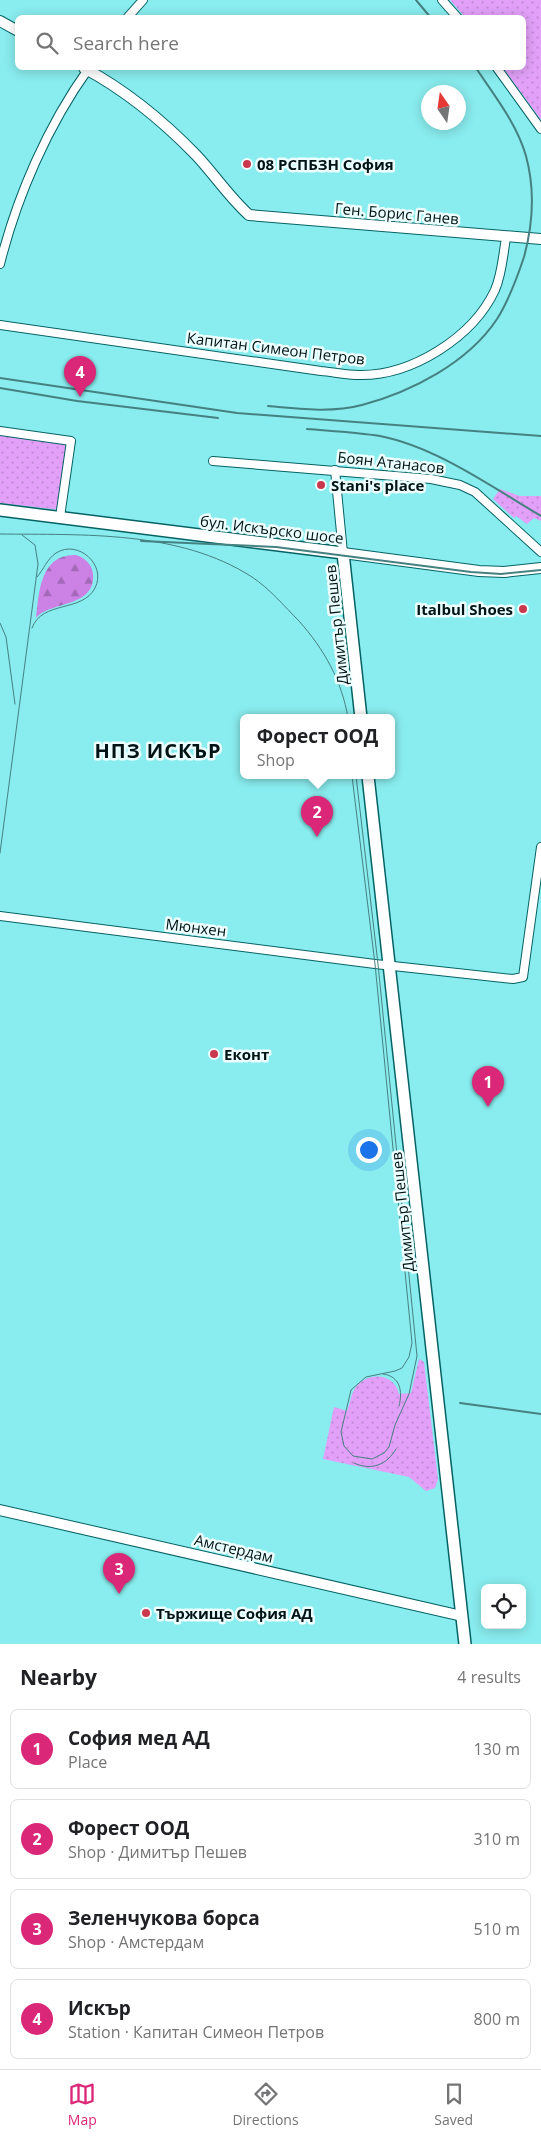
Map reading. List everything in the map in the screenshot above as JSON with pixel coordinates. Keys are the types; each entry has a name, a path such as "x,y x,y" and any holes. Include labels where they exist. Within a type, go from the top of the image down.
{"main road":[{"name":"бул. Искърско шосе","path":"0,510 343,553"},
{"name":"Димитър Пешев","path":"343,553 362,714"},
{"name":"Димитър Пешев","path":"368,779 465,1644"}],"street":[{"path":"130,15 143,0"},
{"path":"442,0 455,15"},
{"path":"0,21 15,28"},
{"path":"0,264 5,243 36,163 59,115 86,70"},
{"name":"Ген. Борис Ганев","path":"90,70 164,124 196,156 249,215 506,238 541,239"},
{"path":"498,70 541,129"},
{"name":"Капитан Симеон Петров","path":"0,325 321,371 360,375 392,371 421,360 447,344 487,304 496,288 506,238"},
{"path":"0,431 71,441 60,518"},
{"name":"Боян Атанасов","path":"213,461 431,479 468,488 485,500 541,552"},
{"name":"Димитър Пешев","path":"335,470 343,553"},
{"name":"бул. Искърско шосе","path":"343,553 479,571 504,572 541,568"},
{"path":"539,884 541,847"},
{"name":"Мюнхен","path":"0,916 389,966 513,979 523,977 539,884"},
{"name":"Амстердам","path":"0,1510 462,1616"}],"shaded area":[{"path":"450,0 541,0 541,120 504,70 526,70 526,15 463,15"},
{"path":"0,431 71,441 61,510 0,503"},
{"path":"500,489 520,496 541,496 541,521 534,518 527,524 516,516 514,518 493,499"},
{"path":"419,1359 424,1362 438,1479 435,1488 426,1491 409,1477 323,1459 334,1407 347,1411 355,1388 360,1383 373,1377 386,1378 392,1382 399,1394 411,1393"}],"green space":[{"path":"76,555 88,562 92,570 92,585 87,593 36,618 40,586 48,568 64,556"}],"tram line":[{"path":"0,534 130,538 194,551 224,562 252,577 265,587 308,632 331,666 341,691 347,714"},
{"path":"0,853 38,564 35,545 22,535"},
{"path":"32,628 37,619 44,613 81,601 89,596 95,588 98,579 94,563 81,552 73,549 56,553 50,558 37,577"},
{"path":"0,623 6,637 15,704"},
{"path":"352,779 375,964 412,1343 409,1357 402,1368 366,1377 351,1390 341,1432 344,1446 353,1456 372,1459 384,1453 389,1447 395,1425 409,1394 417,1356 378,964 356,779"},
{"path":"383,1374 389,1375 397,1381 401,1395 399,1406"},
{"path":"354,1463 366,1466 378,1465 388,1459 396,1449"}],"railway":[{"path":"416,0 428,15"},
{"path":"268,406 315,410 339,409 362,405 400,392 419,384 454,362 471,349 497,319 516,281 524,257 531,219 531,181 526,156 517,133 477,70"},
{"path":"0,378 237,413 541,436"},
{"path":"0,388 77,401 218,418"},
{"path":"307,429 380,436 401,441 443,458 541,516"},
{"path":"141,541 276,547 471,572 501,574 541,570"},
{"path":"460,1403 541,1414"}],"place":[{"name":"08 РСПБЗН София","path":"247,164"},
{"name":"Искър","path":"80,397"},
{"name":"Stani's place","path":"321,485"},
{"name":"Italbul Shoes","path":"523,609"},
{"name":"Форест ООД","path":"317,837"},
{"name":"Еконт","path":"214,1054"},
{"name":"София мед АД","path":"488,1107"},
{"name":"Зеленчукова борса","path":"119,1594"},
{"name":"Тържище София АД","path":"146,1613"}],"district":[{"name":"НПЗ ИСКЪР","path":"158,750"}]}
